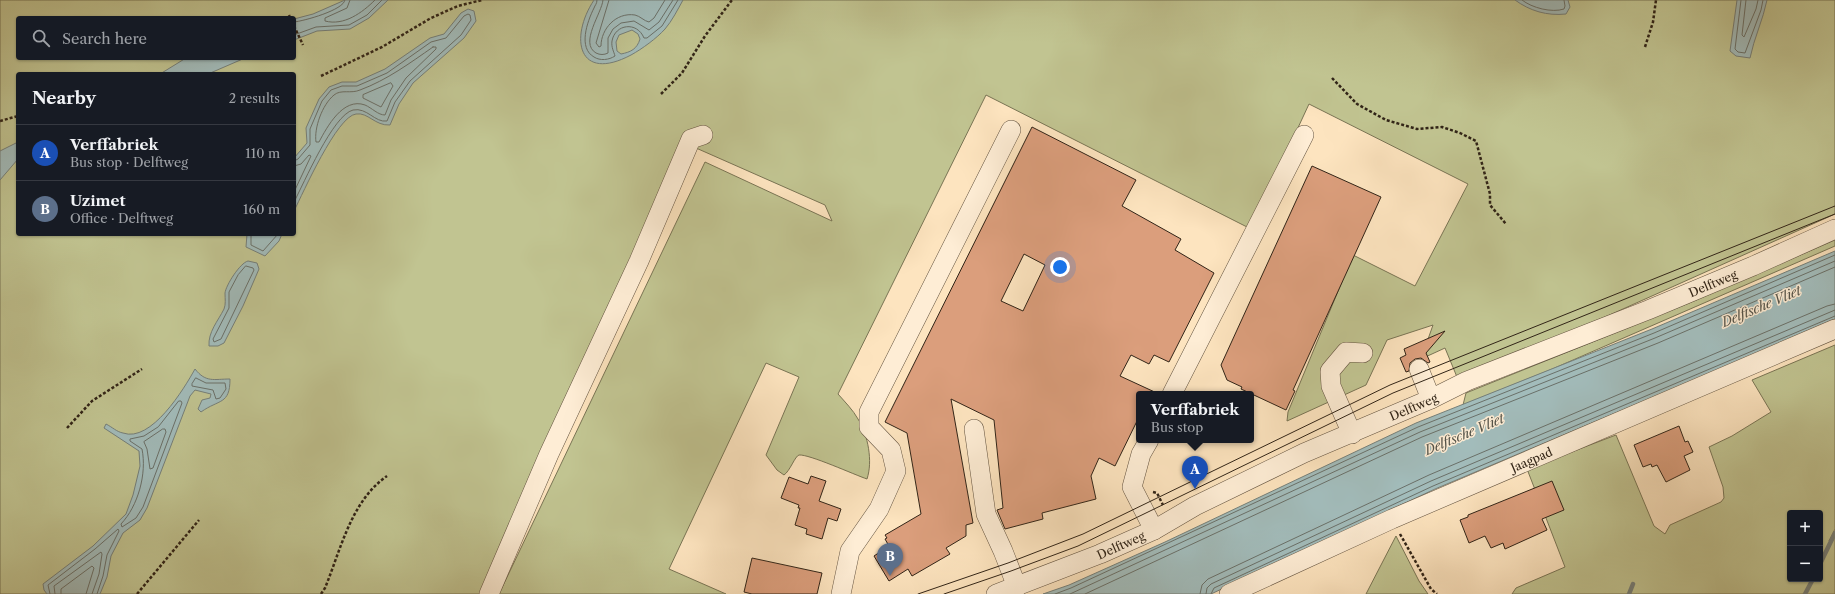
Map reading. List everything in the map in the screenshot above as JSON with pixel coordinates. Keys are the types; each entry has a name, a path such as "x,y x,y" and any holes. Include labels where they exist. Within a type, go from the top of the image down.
{"street":[{"path":"841,594 850,551 879,509 896,471 891,450 869,427 869,412 1012,130"},
{"path":"489,594 549,454 639,262 691,139 703,135"},
{"path":"1174,391 1304,135"},
{"name":"Delftweg","path":"996,594 1100,554 1154,530 1195,506 1304,453 1352,434 1431,399 1467,381 1648,310 1753,266 1835,229"},
{"name":"Jaagpad","path":"1228,594 1392,519 1835,329"},
{"path":"1352,434 1330,386 1330,371 1346,352 1363,353"},
{"path":"1418,369 1431,399"},
{"path":"974,429 986,514 1017,587"},
{"path":"1148,443 1142,454 1132,486 1154,530"}],"path":[{"path":"321,76 382,48 445,12 458,6 482,0"},
{"path":"661,94 682,73 705,36 732,0"},
{"path":"1645,47 1653,22 1656,0"},
{"path":"296,30 303,44"},
{"path":"1332,78 1357,104 1386,120 1417,129 1442,127 1460,133 1476,142 1490,194 1490,205 1506,224"},
{"path":"0,121 16,117"},
{"path":"67,428 92,401 142,368"},
{"path":"321,594 325,588 356,509 377,483 387,476"},
{"path":"1392,519 1431,589 1438,594"},
{"path":"137,594 199,520"}],"green space":[{"path":"0,0 1835,0 1835,214 1605,317 1457,377 1445,348 1421,359 1433,325 1387,340 1366,385 1287,421 1288,412 1353,255 1415,286 1468,184 1309,104 1251,229 986,95 838,394 849,406 862,425 867,440 870,464 867,479 822,461 799,455 784,475 777,470 766,455 799,377 766,363 669,569 726,594 499,594 705,162 832,221 825,205 696,148 495,594 0,594"},
{"path":"1835,240 1835,246 1550,370 1463,405 1466,393 1689,303"},
{"path":"1835,345 1835,529 1829,541 1835,532 1835,594 1512,594 1516,588 1565,567 1527,469 1616,435 1654,526 1665,534 1670,525 1721,502 1724,498 1723,487 1709,447 1732,436 1771,412 1752,380"},
{"path":"1396,536 1419,581 1428,594 1366,594"}],"water":[{"path":"345,0 388,0 369,18 350,29 317,31 296,39 296,18 313,14"},
{"path":"594,0 683,0 675,15 658,36 635,53 613,62 599,64 589,60 583,52 581,41 582,29 586,14","holes":["632,30 638,34 640,39 633,50 621,54 617,51 616,42 619,35"]},
{"path":"1515,0 1568,0 1570,7 1566,14 1552,14 1533,10"},
{"path":"1737,0 1767,0 1750,58 1736,56 1730,51"},
{"path":"468,9 474,11 476,21 464,38 413,83 399,104 390,125 385,125 360,114 356,114 348,118 330,141 321,156 296,207 296,156 307,143 306,128 319,99 329,87 342,82 356,82 385,69 430,38 444,34 461,13"},
{"path":"183,60 240,60 213,72 163,72"},
{"path":"16,143 16,161 0,180 0,151"},
{"path":"247,236 281,236 279,241 265,256 246,247"},
{"name":"Delftsche Vliet","path":"1835,251 1835,319 1435,489 1211,594 1043,594 1069,585 1165,542 1416,423 1652,329"},
{"path":"248,261 257,263 259,269 243,306 224,343 218,346 209,346 212,331 225,307 226,289 237,270"},
{"path":"195,369 207,378 215,380 230,379 228,393 222,400 201,412 198,409 202,400 210,398 211,394 195,390 190,396 147,508 140,520 123,533 111,556 107,577 100,594 47,594 44,590 43,584 93,546 126,514 133,495 140,466 139,451 104,428 106,424 123,433 134,434 145,430 175,401"}],"building":[{"path":"1032,127 1136,180 1122,206 1181,239 1175,250 1214,273 1169,362 1154,355 1149,364 1131,355 1120,376 1152,391 1136,391 1136,423 1115,466 1099,458 1091,476 1096,499 1042,513 1043,519 1005,529 997,510 1003,508 994,420 951,399 973,523 966,525 966,536 946,548 950,554 912,576 908,569 889,581 874,556 889,546 885,539 887,538 885,535 921,514 907,433 885,422","holes":["1024,254 1045,265 1023,311 1001,301"]},
{"path":"1312,166 1381,197 1293,390 1295,391 1286,410 1254,395 1254,391 1245,391 1241,389 1242,387 1227,380 1221,365"},
{"path":"1445,331 1426,353 1430,362 1428,363 1421,358 1415,359 1410,363 1409,371 1406,372 1400,358 1406,355 1404,349"},
{"path":"1679,426 1685,442 1688,441 1693,452 1684,456 1690,470 1666,482 1657,465 1652,467 1651,464 1643,467 1634,445"},
{"path":"811,476 826,481 819,501 841,509 837,521 828,518 822,539 806,534 807,529 795,525 800,508 798,508 799,505 781,498 789,477 808,484"},
{"path":"1552,481 1564,510 1542,519 1547,530 1505,549 1503,543 1491,548 1485,536 1469,543 1460,520 1468,517 1468,515"},
{"path":"752,558 822,573 817,594 752,594 744,592"}],"waterway":[{"path":"1823,558 1835,533"},
{"path":"1805,594 1811,582"},
{"path":"1629,594 1633,584"}],"tram line":[{"path":"918,594 1008,563 1083,534 1390,385 1835,206"},
{"path":"944,594 1078,546 1393,393 1835,214"}],"place":[{"name":"Verffabriek","path":"1195,489"},
{"name":"Uzimet","path":"890,576"}]}
